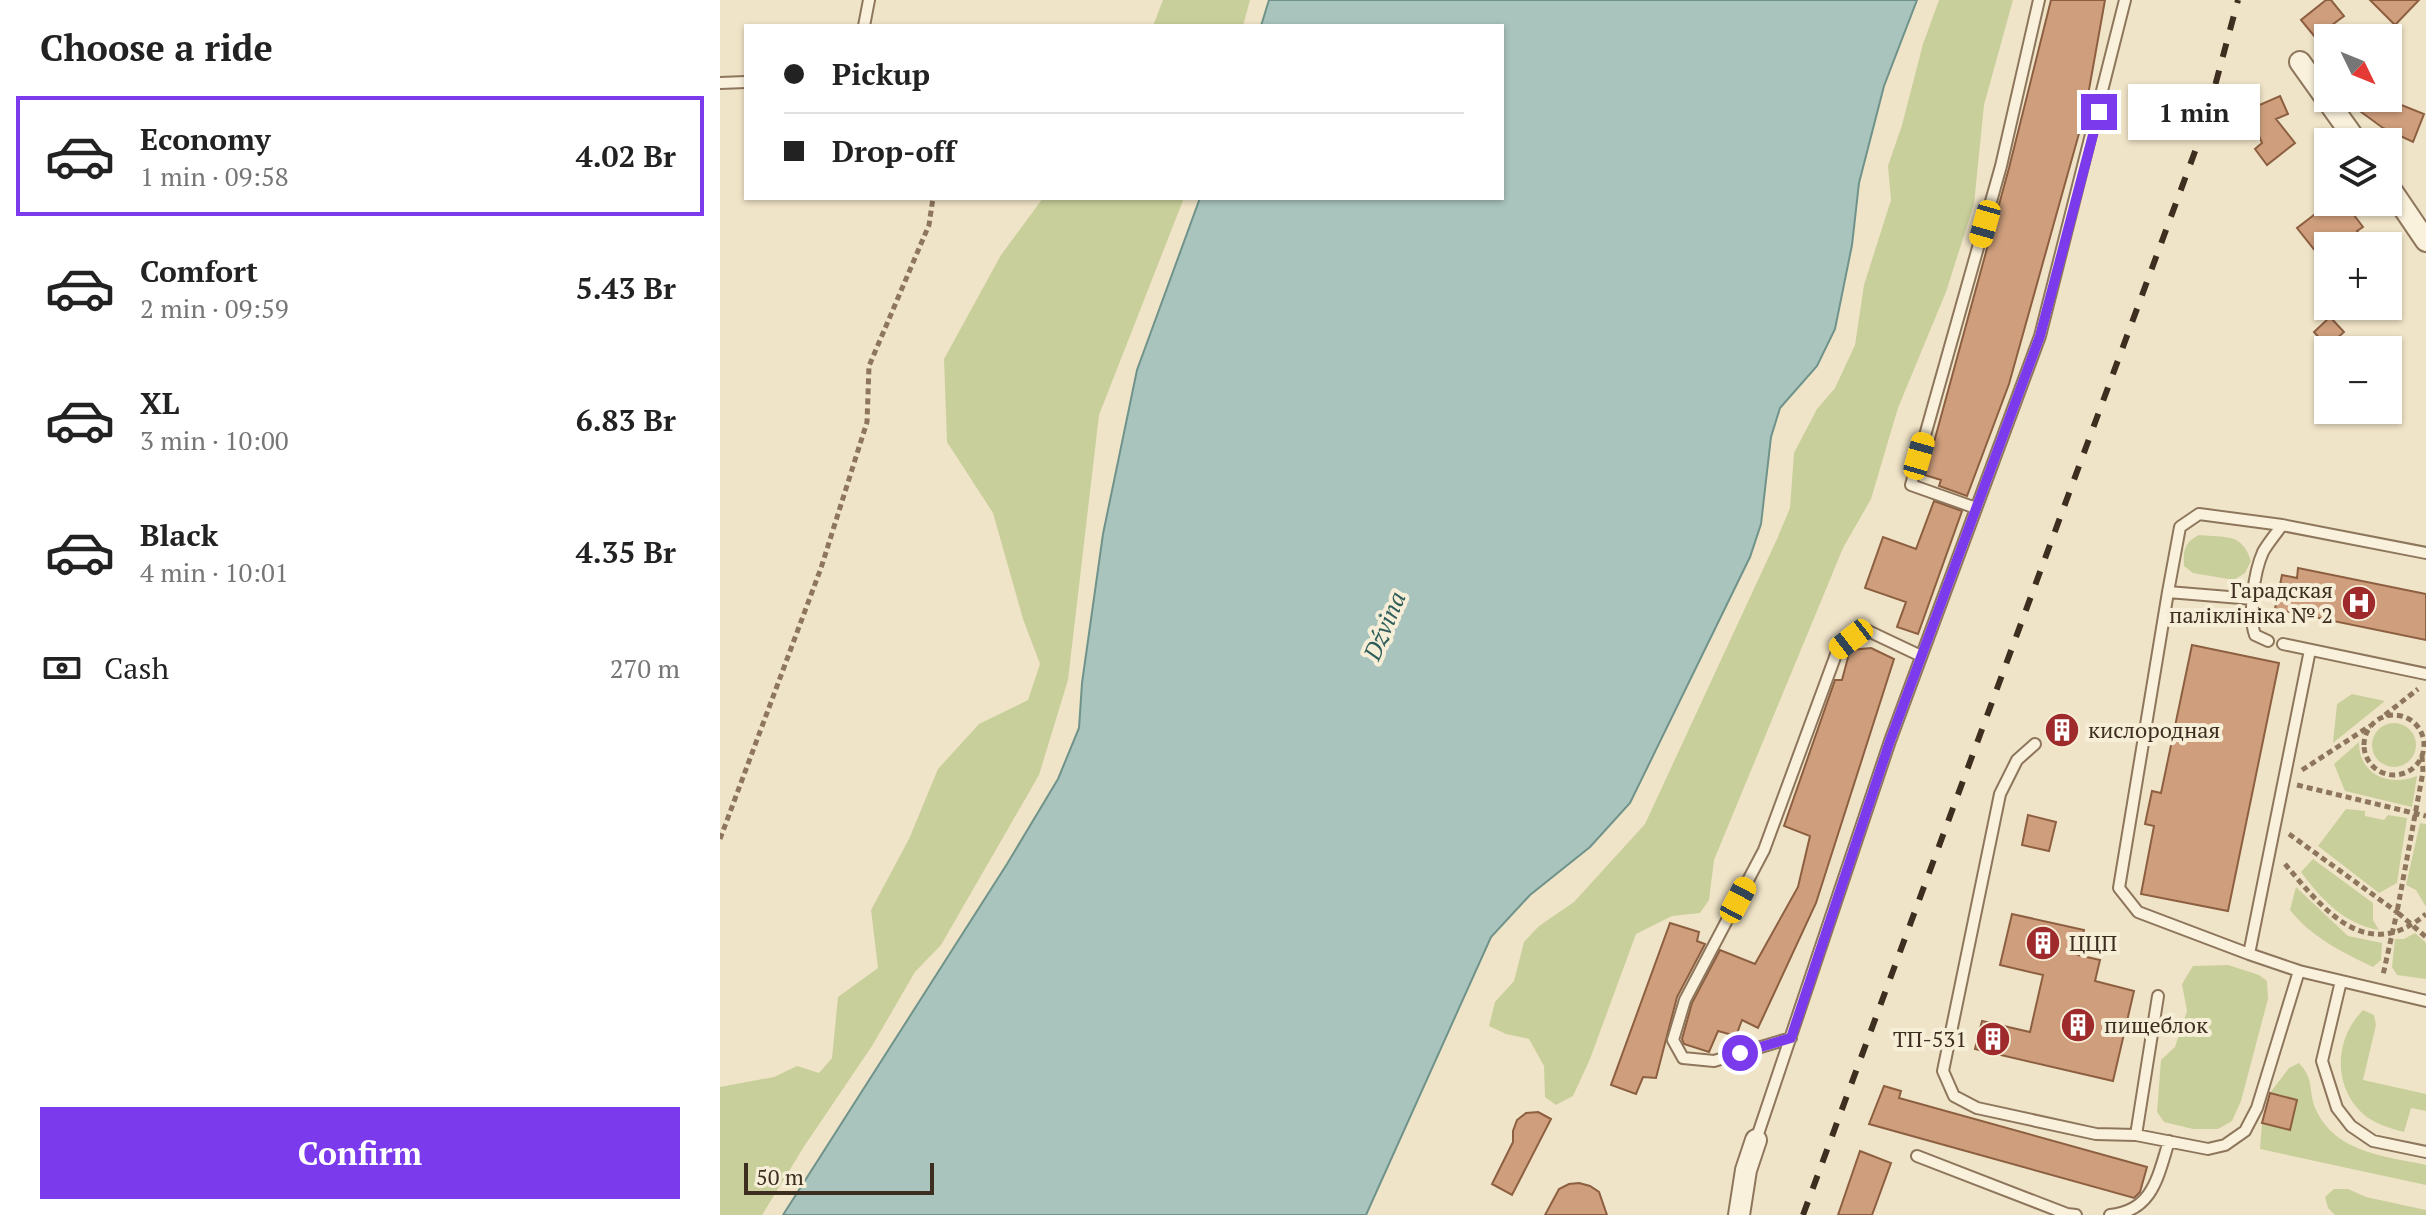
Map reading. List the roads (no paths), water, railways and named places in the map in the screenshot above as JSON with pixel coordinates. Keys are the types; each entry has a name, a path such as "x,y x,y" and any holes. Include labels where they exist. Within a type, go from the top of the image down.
{"street":[{"path":"2300,62 2347,128"},
{"path":"2402,206 2426,241"},
{"path":"1739,1215 1746,1170 1756,1140"}],"lane":[{"path":"864,24 869,0"},
{"path":"1976,508 1911,485 2001,166 2039,0"},
{"path":"1756,1140 1890,741 2040,336 2125,0"},
{"path":"720,83 744,82"},
{"path":"2426,553 2282,525 2199,514 2180,527 2119,888 2138,912 2249,954 2299,971 2426,1001"},
{"path":"2268,641 2255,635 2251,624 2253,599 2263,554 2282,525"},
{"path":"2168,592 2253,599"},
{"path":"1791,1038 1714,1061 1683,1058 1673,1040 1685,1000 1764,850 1838,649 1864,629 1921,656"},
{"path":"2283,644 2426,674"},
{"path":"2249,954 2310,650"},
{"path":"2035,744 2017,760 2000,794 1943,1071 1954,1096 1977,1108 2096,1134 2136,1135 2208,1149 2225,1145 2245,1131 2257,1108 2299,971"},
{"path":"2341,981 2322,1061 2337,1108 2351,1126 2373,1141 2426,1152"},
{"path":"2136,1135 2158,996"},
{"path":"2110,1215 2124,1214 2140,1204 2155,1188 2169,1141"},
{"path":"1917,1156 2076,1215"}],"water":[{"name":"Dźvina","path":"1269,0 1917,0 1884,86 1859,183 1852,245 1835,329 1817,366 1780,408 1771,437 1761,524 1750,557 1630,803 1590,847 1530,895 1491,937 1366,1215 783,1215 1007,864 1058,779 1079,728 1082,683 1103,534 1137,370 1199,200 1504,200 1504,24 1262,24"}],"railway":[{"path":"1803,1215 2204,127 2238,0"}],"place":[{"name":"Гарадская паліклініка № 2","path":"2359,603"},
{"name":"кислородная","path":"2062,730"},
{"name":"ЦЦП","path":"2043,943"},
{"name":"пищеблок","path":"2078,1025"},
{"name":"ТП-531","path":"1993,1039"}]}
